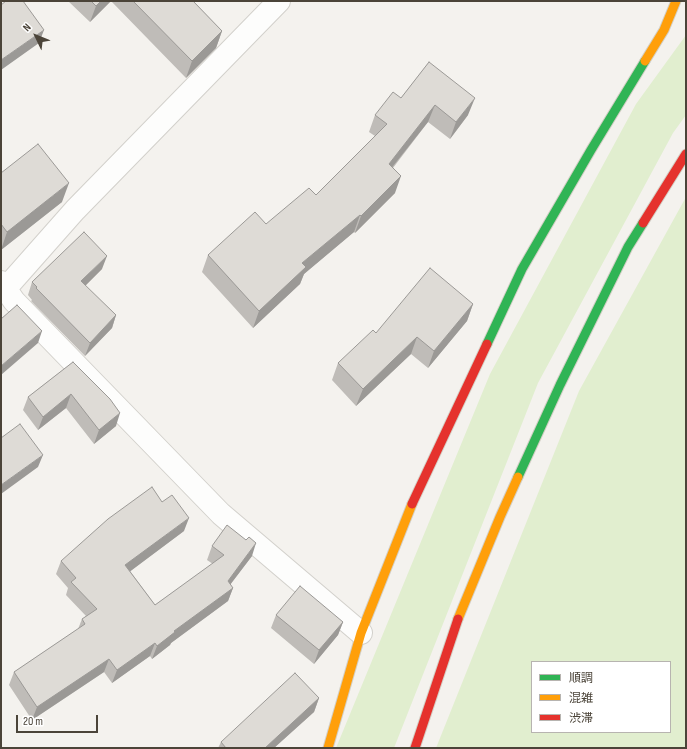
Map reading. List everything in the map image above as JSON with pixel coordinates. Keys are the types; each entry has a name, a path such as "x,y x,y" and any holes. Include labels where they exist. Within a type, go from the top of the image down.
{"street":[{"path":"279,1 75,210 5,296 221,514 361,633"},
{"path":"664,30 676,1"},
{"path":"328,748 361,633 386,566 411,507 522,269 591,150 664,30 686,2"},
{"path":"415,748 453,632 500,517 560,385 628,248 686,154"}],"green space":[{"path":"686,35 686,115 673,133 538,383 394,748 336,748 490,374 636,104"},
{"path":"686,197 686,748 436,748 579,391"}],"building":[{"path":"6,1 23,1 44,30 1,60 1,5"},
{"path":"91,1 101,1 96,6"},
{"path":"133,1 193,1 222,31 192,61"},
{"path":"429,62 475,98 456,122 435,105 389,164 401,176 361,216 360,215 302,263 306,267 259,311 208,255 255,212 266,224 309,188 316,195 387,124 375,115 393,92 401,98"},
{"path":"38,144 69,183 7,232 1,224 1,173"},
{"path":"84,232 107,256 81,281 116,315 90,343 36,288 37,287 32,282"},
{"path":"430,268 473,304 434,351 417,337 363,389 338,363 373,330 376,333"},
{"path":"17,305 42,331 1,366 1,319"},
{"path":"73,362 110,399 120,413 99,430 71,394 43,417 28,397"},
{"path":"20,424 43,455 1,485 1,438"},
{"path":"152,487 162,502 172,495 189,518 125,565 155,605 224,555 212,546 227,525 246,540 249,537 256,543 228,581 233,588 174,631 175,632 157,646 155,643 117,670 109,659 37,707 14,672 85,624 82,619 97,609 71,582 76,578 61,561 108,519"},
{"path":"300,586 343,622 319,650 276,615"},
{"path":"295,673 319,698 265,748 226,748 221,742"}],"traffic: fast":[{"path":"487,344 522,269 645,61"},
{"path":"518,477 560,385 628,247 643,223"}],"traffic: slow":[{"path":"645,61 664,30 676,1"},
{"path":"458,619 518,477"},
{"path":"328,748 361,633 412,504"}],"traffic: jam":[{"path":"643,223 686,154"},
{"path":"412,504 487,344"},
{"path":"415,748 458,619"}]}
